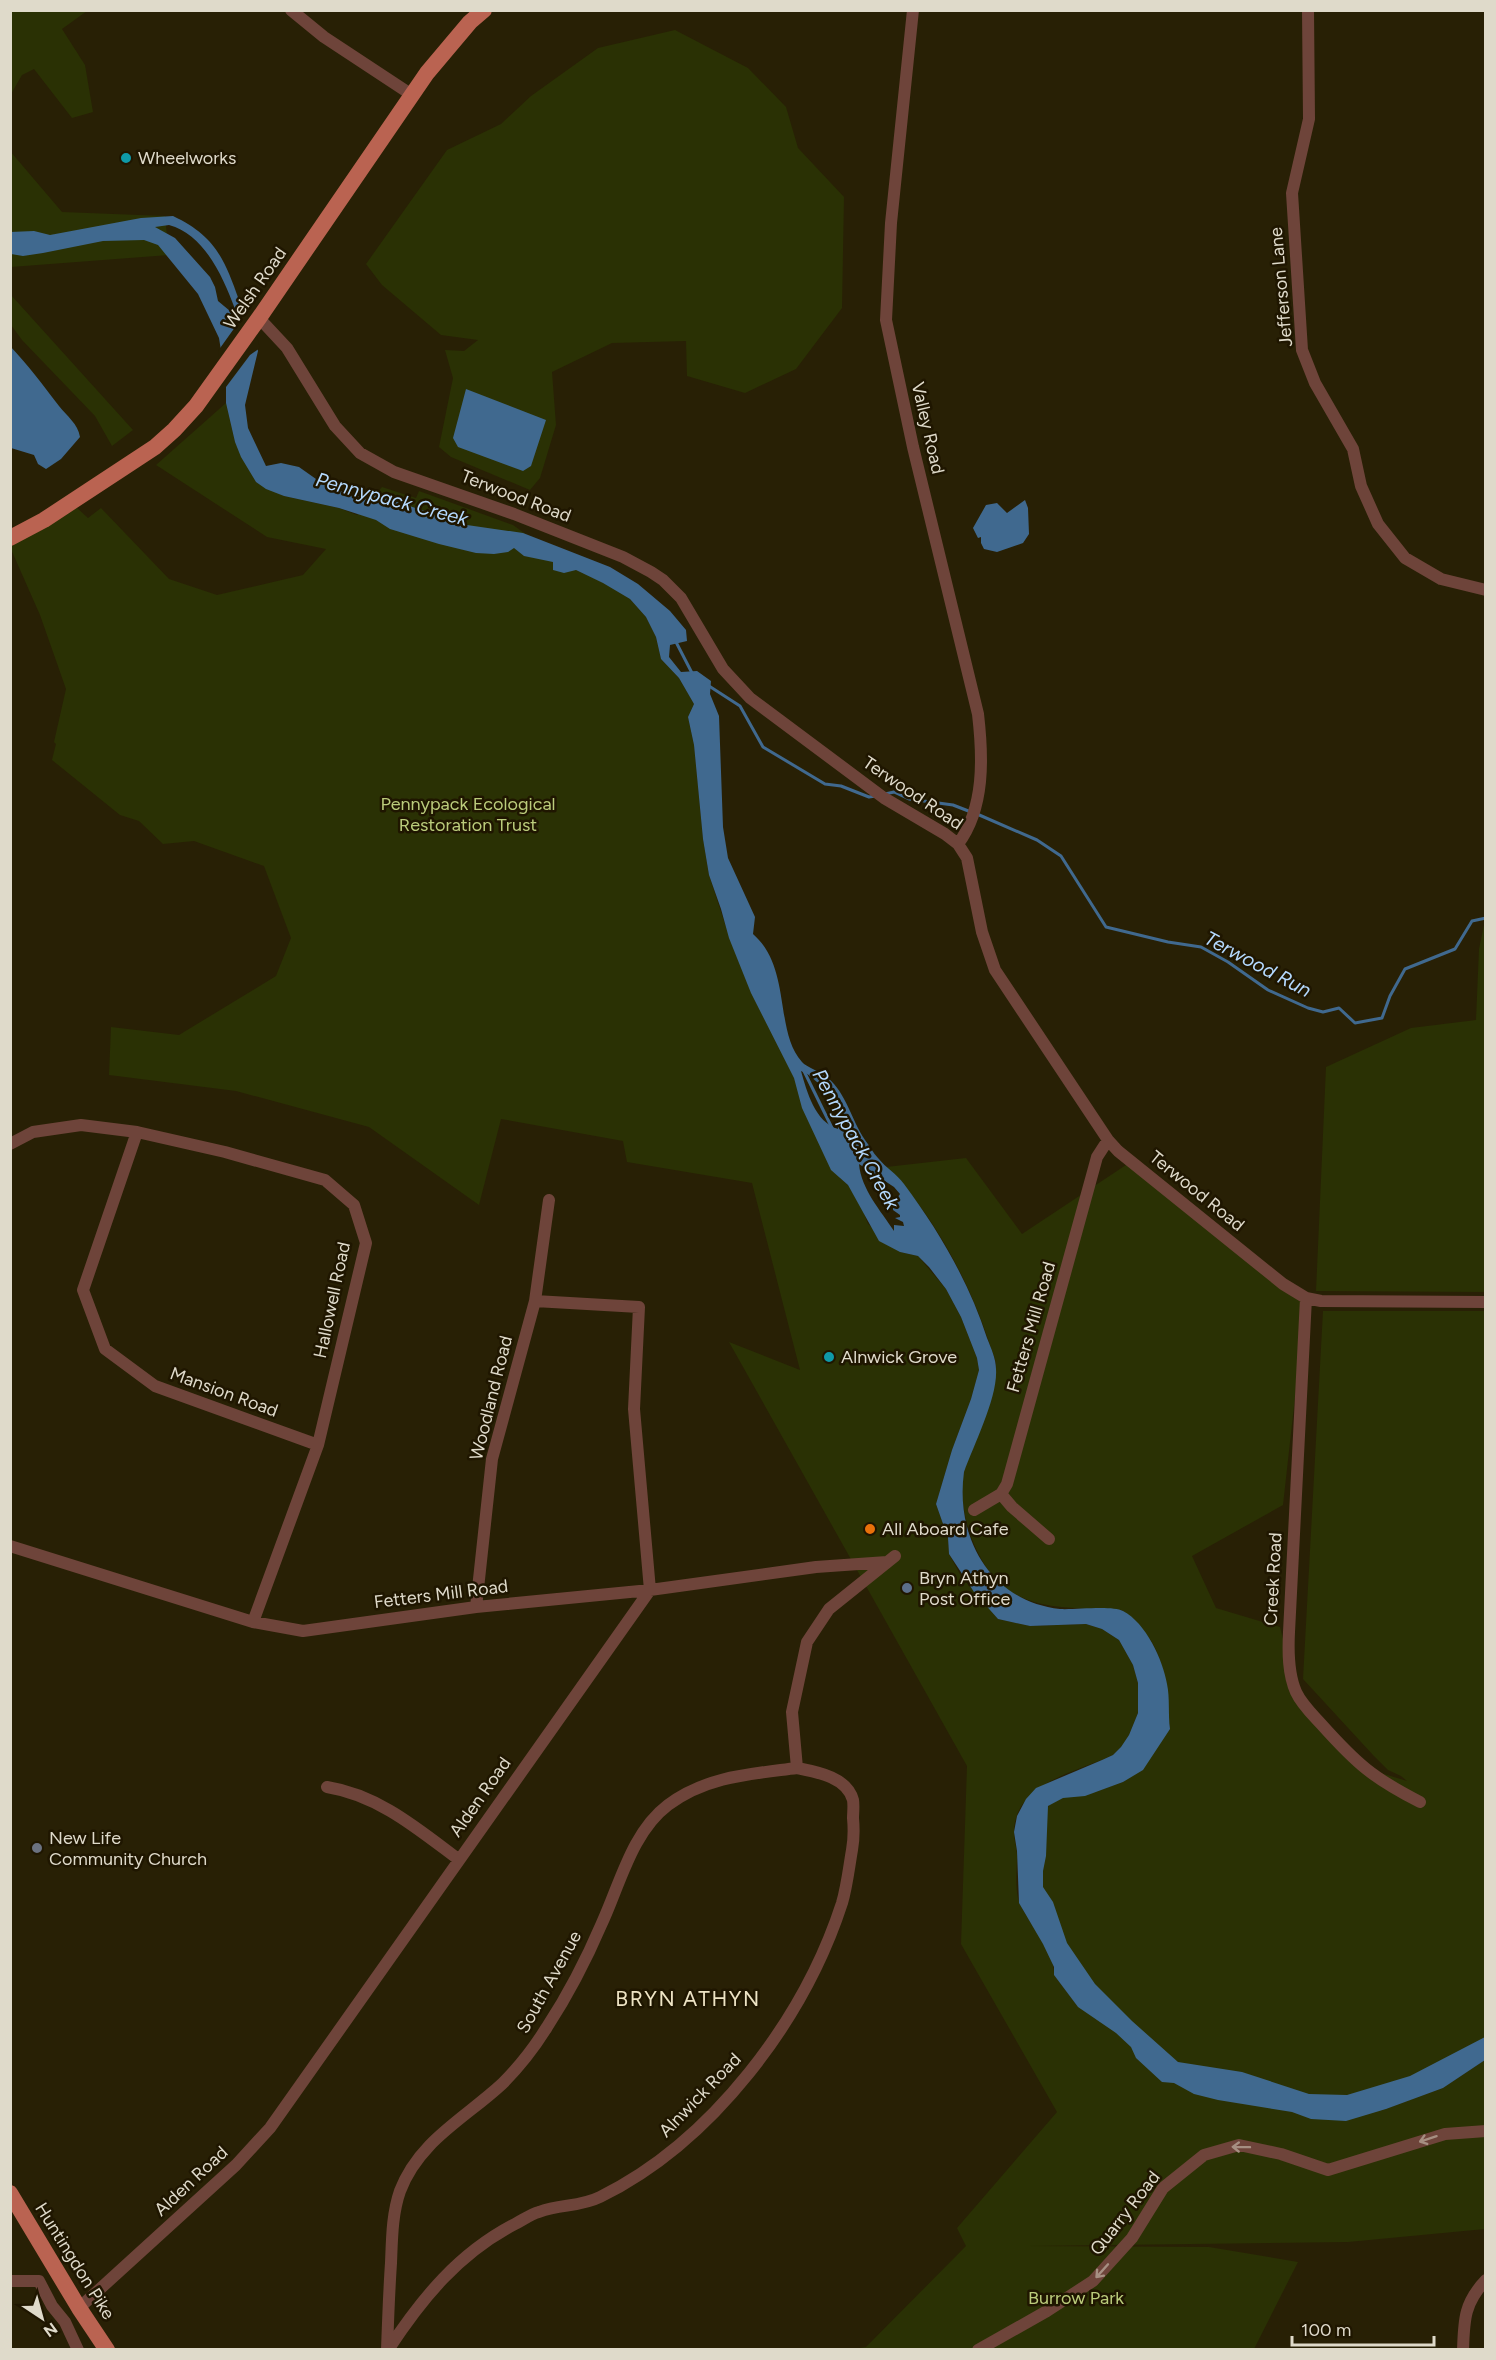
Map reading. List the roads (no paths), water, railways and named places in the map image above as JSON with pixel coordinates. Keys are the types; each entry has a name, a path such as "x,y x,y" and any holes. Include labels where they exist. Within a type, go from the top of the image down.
{"main road":[{"name":"Welsh Road","path":"10,538 44,520 155,447 189,414 257,320 427,73 460,33 484,10"},
{"name":"Huntingdon Pike","path":"10,2193 79,2308 108,2349"}],"street":[{"path":"291,10 324,37 412,95"},
{"name":"Valley Road","path":"913,10 890,233 886,320 913,447 978,714 982,755 975,801 971,820 957,844"},
{"name":"Jefferson Lane","path":"1308,10 1310,119 1292,193 1302,350 1315,383 1353,449 1361,486 1378,524 1405,558 1441,579 1485,590"},
{"name":"Terwood Road","path":"257,320 287,348 334,426 360,453 394,472 514,514 622,557 651,572 668,584 681,598 716,658 740,689 884,798 945,834 957,844 967,858 982,932 995,970 1108,1140 1118,1151 1283,1284 1306,1298 1332,1301 1485,1302"},
{"name":"Hallowell Road","path":"10,1144 33,1132 81,1125 137,1132 225,1152 325,1179 354,1205 366,1243 318,1445 253,1622"},
{"name":"Mansion Road","path":"137,1132 83,1290 105,1349 155,1386 318,1445"},
{"name":"Fetters Mill Road","path":"1000,1494 1007,1484 1094,1168 1101,1149 1108,1140"},
{"name":"Woodland Road","path":"476,1607 492,1459 535,1301 549,1200"},
{"name":"Creek Road","path":"1306,1298 1288,1651 1292,1680 1296,1692 1307,1708 1352,1759 1391,1787 1420,1802"},
{"path":"535,1301 639,1307 634,1409 650,1590"},
{"path":"974,1510 1000,1494 1049,1539"},
{"name":"Fetters Mill Road","path":"10,1546 253,1622 303,1631 476,1607 650,1590 891,1559 829,1609 807,1642 792,1712 797,1768"},
{"name":"Alden Road","path":"79,2308 236,2165 270,2128 650,1590"},
{"name":"South Avenue","path":"387,2349 393,2222 400,2192 413,2165 426,2147 444,2130 502,2084 536,2044 566,1996 646,1827 667,1806 693,1790 723,1778 797,1768"},
{"name":"Alnwick Road","path":"387,2349 436,2284 475,2250 501,2231 538,2212 585,2204 642,2172 671,2151 711,2114 764,2054 797,2002 824,1951 842,1901 854,1840 853,1800 847,1790 839,1782 818,1772 797,1768"},
{"path":"327,1787 348,1790 366,1797 404,1820 458,1859"},
{"name":"Quarry Road","path":"978,2349 1093,2281 1132,2238 1163,2188 1204,2155 1239,2145 1281,2154 1328,2170 1445,2134 1485,2131"},
{"path":"1463,2349 1464,2318 1472,2297 1485,2280"},
{"path":"10,2281 39,2281 52,2306 65,2322 78,2349"}],"water":[{"path":"173,216 199,232 223,260 239,300 246,302 258,351 245,405 248,428 266,466 281,463 299,467 316,479 354,497 370,493 467,525 523,533 610,567 638,584 670,611 686,630 687,641 670,645 669,657 681,672 697,671 711,681 710,694 719,716 723,827 728,858 755,917 753,934 765,948 773,964 793,1049 804,1064 825,1076 840,1091 860,1132 875,1154 901,1180 929,1220 962,1277 993,1354 996,1380 993,1393 964,1472 965,1520 972,1542 982,1562 996,1579 1014,1593 1035,1603 1060,1609 1102,1608 1123,1611 1146,1633 1165,1674 1170,1729 1143,1770 1123,1782 1085,1796 1063,1798 1048,1806 1043,1887 1053,1902 1067,1943 1095,1984 1178,2062 1242,2072 1309,2094 1347,2095 1410,2076 1485,2037 1485,2060 1443,2088 1386,2109 1346,2121 1311,2119 1292,2112 1218,2100 1194,2094 1174,2083 1162,2082 1136,2058 1131,2047 1116,2033 1078,2007 1054,1975 1054,1967 1043,1944 1019,1903 1014,1832 1017,1816 1026,1799 1036,1788 1113,1755 1121,1747 1138,1713 1138,1683 1133,1665 1119,1640 1102,1629 1086,1624 1030,1626 998,1619 974,1592 949,1554 948,1538 936,1504 952,1450 971,1399 979,1370 977,1358 961,1317 946,1289 929,1267 918,1256 900,1252 879,1241 848,1185 831,1170 802,1108 794,1078 751,993 729,938 709,875 703,839 694,745 688,717 694,704 679,678 661,659 656,637 646,617 630,599 603,583 576,570 564,573 553,570 553,562 524,556 514,548 508,552 494,554 476,553 439,544 390,529 376,520 339,508 284,496 256,482 235,442 226,403 226,382 219,338 198,294 158,245 144,240 103,241 23,256 11,254 10,232 34,231 50,235 141,218","holes":["169,225 193,238 211,259 225,284 235,309 242,314 252,346 247,350 230,311 218,301 210,277 175,238 155,227","801,1071 833,1091 840,1102 842,1119 848,1126 846,1128 838,1122 838,1129 823,1120 809,1097","859,1164 894,1187 900,1194 893,1204 893,1210 900,1215 895,1218 903,1222 904,1226 894,1225 894,1231 872,1199"]},
{"path":"10,346 72,420 79,432 80,437 61,459 46,469 38,464 34,455 11,448"},
{"path":"466,389 546,420 531,466 523,471 458,447 453,438"},
{"path":"1025,500 1028,508 1029,534 1023,543 997,552 984,549 981,537 978,538 973,528 986,505 997,503 1007,513"}],"waterway":[{"name":"Pennypack Creek","path":"676,642 692,673"},
{"name":"Terwood Run","path":"709,686 740,706 763,747 825,784 841,786 869,797 876,796"},
{"name":"Terwood Run","path":"885,794 894,792 909,799 953,805 971,812"},
{"name":"Terwood Run","path":"977,814 1037,840 1061,856 1106,927 1168,942 1201,947 1228,962 1268,990 1308,1008 1323,1012 1339,1008 1355,1023 1382,1018 1390,996 1405,969 1455,949 1472,921 1486,918"},
{"name":"Pennypack Creek","path":"803,1069 832,1128"}],"place":[{"name":"Wheelworks","path":"126,158"},
{"name":"Alnwick Grove","path":"829,1357"},
{"name":"All Aboard Cafe","path":"870,1529"},
{"name":"Bryn Athyn Post Office","path":"907,1588"},
{"name":"New Life Community Church","path":"37,1848"}],"district":[{"name":"BRYN ATHYN","path":"688,1999"}],"park label":[{"name":"Pennypack Ecological Restoration Trust","path":"468,814"},
{"name":"Burrow Park","path":"1076,2298"}]}
